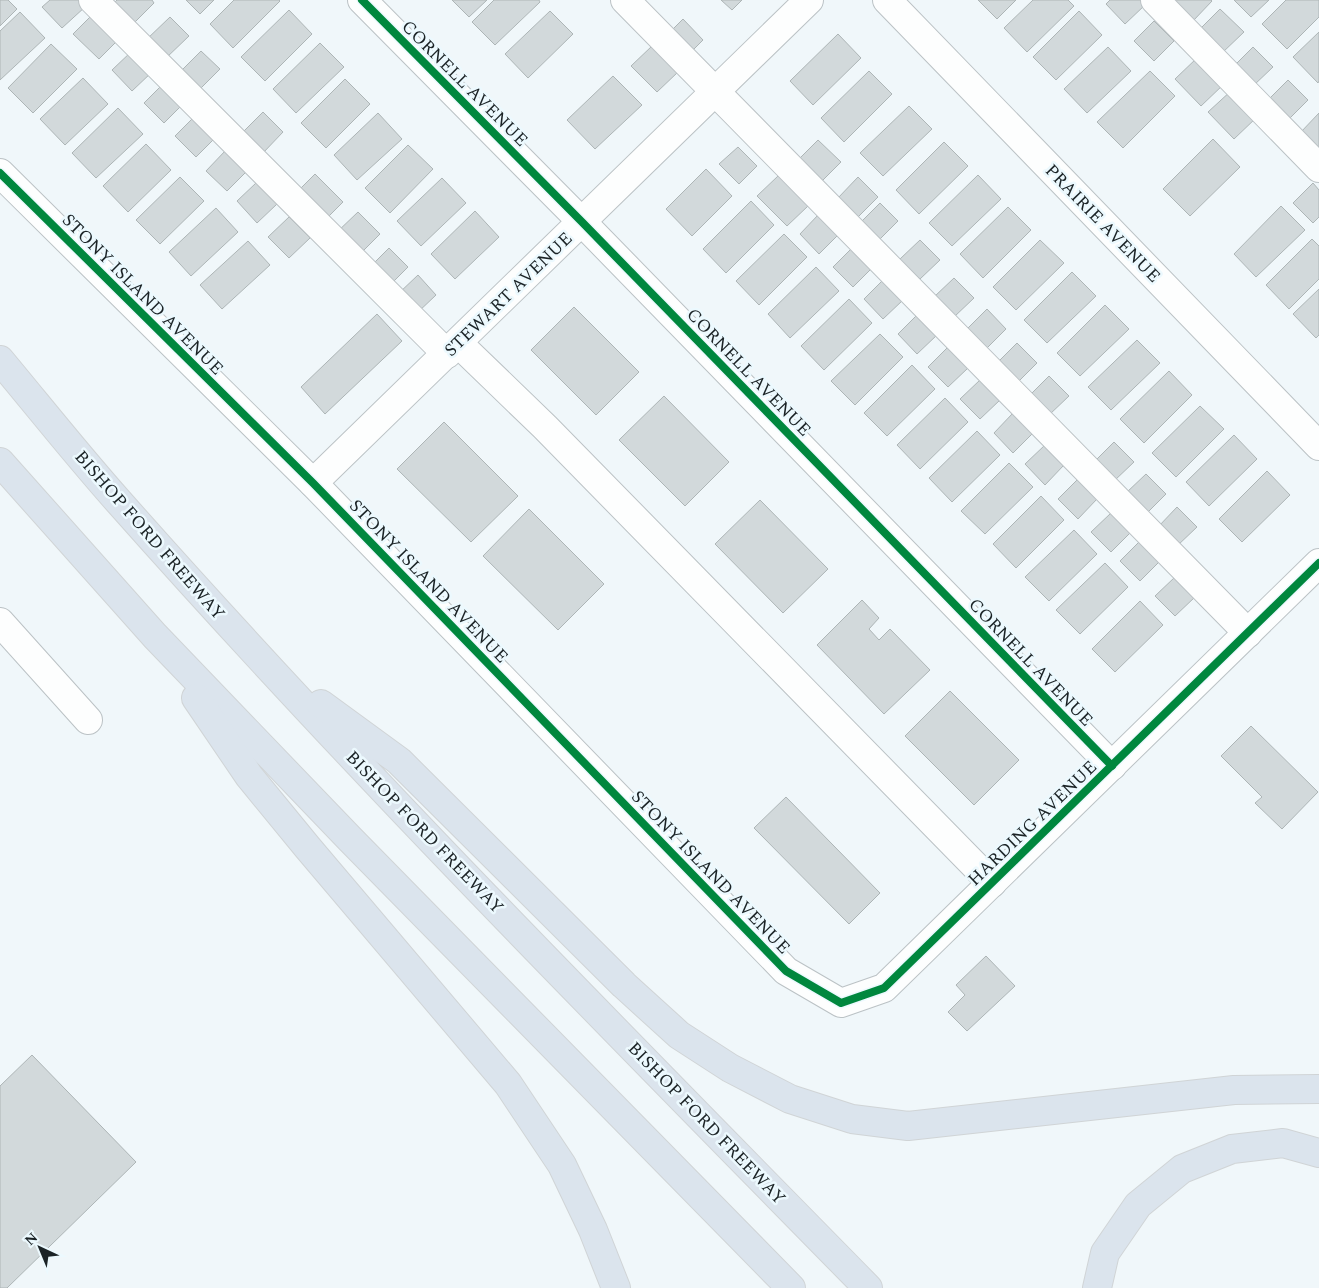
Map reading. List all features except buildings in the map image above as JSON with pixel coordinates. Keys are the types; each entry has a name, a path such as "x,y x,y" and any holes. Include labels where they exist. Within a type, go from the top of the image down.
{"highway":[{"name":"BISHOP FORD FREEWAY","path":"0,360 117,500 265,664 564,978 868,1288"},
{"path":"0,462 155,636 344,832 791,1288"},
{"path":"155,636 249,776 508,1084 562,1165 593,1230 616,1288"},
{"path":"265,664 399,761 624,985 678,1035 730,1068 790,1099 852,1119 908,1126 1234,1090 1319,1089"},
{"path":"1097,1288 1105,1254 1138,1205 1182,1169 1232,1149 1283,1143 1319,1153"}],"street":[{"path":"93,0 452,348 545,428 992,883"},
{"name":"CORNELL AVENUE","path":"362,0 582,222 1112,766"},
{"path":"625,0 1248,633"},
{"name":"STEWART AVENUE","path":"314,483 809,0"},
{"name":"PRAIRIE AVENUE","path":"887,0 1319,446"},
{"path":"1154,0 1319,168"},
{"name":"STONY ISLAND AVENUE","path":"0,173 314,483 786,971 841,1004"},
{"name":"HARDING AVENUE","path":"841,1004 884,988 1319,563"},
{"path":"0,622 88,720"}],"cycle path":[{"path":"362,0 582,222 1112,766"},
{"path":"0,173 313,483 786,971 841,1003 884,988 1319,563"}]}
